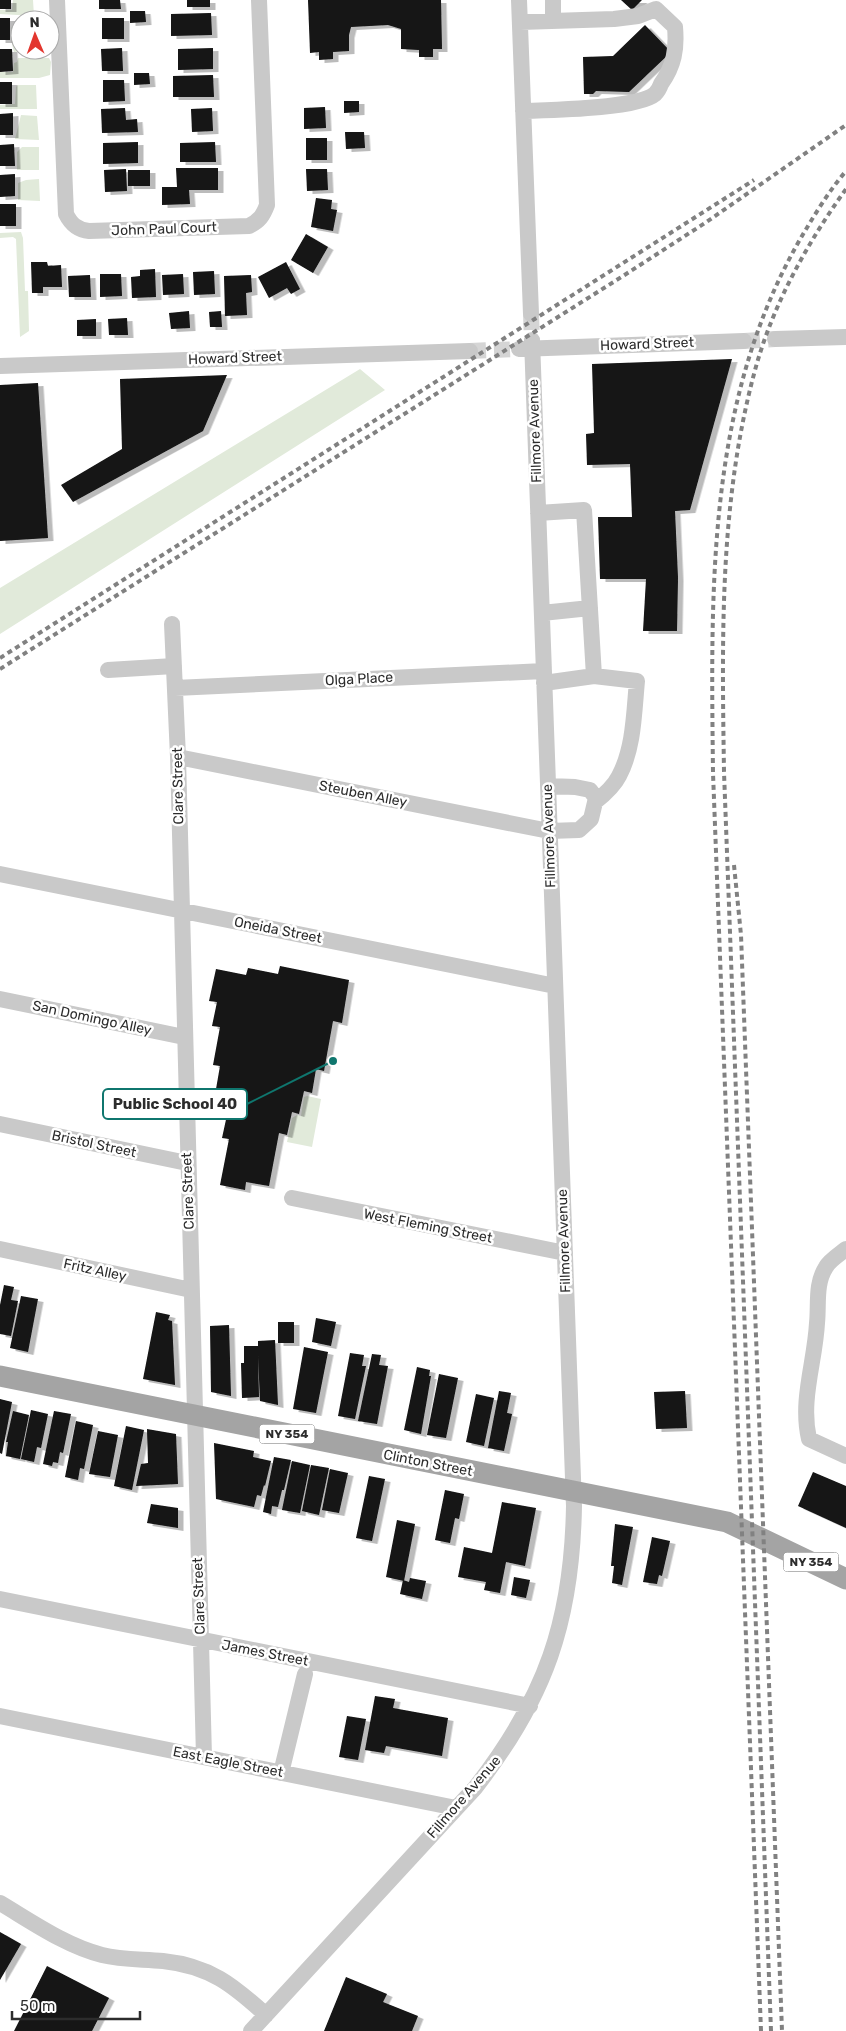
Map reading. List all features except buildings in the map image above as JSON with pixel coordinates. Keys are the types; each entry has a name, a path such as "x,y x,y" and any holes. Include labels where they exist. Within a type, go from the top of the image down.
{"main road":[{"name":"Clinton Street","path":"0,1376 726,1522 846,1579"}],"street":[{"name":"John Paul Court","path":"57,0 66,214 70,222 78,229 89,231 250,226 258,222 264,214 267,205 259,0"},
{"path":"519,0 531,314"},
{"path":"553,0 553,21"},
{"path":"520,22 638,16 660,4 675,27 676,46 673,62 667,76 655,94 630,104 523,111"},
{"path":"775,339 846,337"},
{"name":"Howard Street","path":"528,346 744,341"},
{"name":"Fillmore Avenue","path":"260,2027 456,1808 501,1754 530,1706 547,1668 560,1629 569,1588 574,1547 574,1492 538,512 528,346"},
{"name":"Howard Street","path":"0,366 470,351"},
{"path":"538,512 584,510 594,676"},
{"path":"542,613 590,608"},
{"name":"Clare Street","path":"172,624 178,757 180,910 204,1757"},
{"path":"108,670 174,666"},
{"name":"Olga Place","path":"175,688 594,676 637,681 632,727 626,758 618,778 596,802"},
{"name":"Steuben Alley","path":"178,757 549,831 579,830 592,818 596,802"},
{"path":"548,786 575,787 590,790 596,798 596,802"},
{"name":"Oneida Street","path":"0,874 555,986"},
{"name":"San Domingo Alley","path":"0,999 184,1037"},
{"name":"Bristol Street","path":"0,1124 188,1163"},
{"name":"West Fleming Street","path":"292,1198 565,1253"},
{"path":"846,1249 826,1266 818,1288 818,1324 807,1396 805,1424 809,1439 846,1456"},
{"name":"Fritz Alley","path":"0,1250 191,1290"},
{"name":"James Street","path":"0,1599 530,1706"},
{"path":"281,1773 305,1674"},
{"name":"East Eagle Street","path":"0,1716 456,1808"},
{"path":"0,1903 80,1947 102,1955 192,1966 212,1973 237,1989 260,2027"}],"green space":[{"path":"13,0 33,0 34,10 12,10"},
{"path":"0,10 10,10 10,15 0,14"},
{"path":"18,60 50,60 50,75 39,78 0,78 0,72 13,72 14,63"},
{"path":"18,85 36,85 37,109 0,109 0,105 15,104 16,87"},
{"path":"21,115 37,116 39,140 15,139"},
{"path":"22,147 39,147 39,170 17,170 17,152"},
{"path":"39,179 40,201 18,200 18,183"},
{"path":"21,232 23,238 25,291 28,291 29,331 20,337 16,239 13,237 0,238 0,233"},
{"path":"360,369 385,390 0,634 0,588"},
{"path":"304,1097 321,1099 312,1147 287,1142 292,1118 297,1115 301,1116"}],"tunnel":[{"path":"531,314 532,340"},
{"path":"744,341 775,339"},
{"path":"470,351 519,349"}],"railway":[{"path":"0,669 623,276 705,223 846,125"},
{"path":"761,2031 713,773 712,704 715,565 721,497 731,429 747,363 771,299 802,236 817,211 846,171"},
{"path":"0,658 754,180"},
{"path":"771,2031 724,772 723,669 726,566 729,515 736,464 745,413 764,340 794,273 846,189"},
{"path":"734,865 741,935 782,2031"}],"place":[{"name":"Public School 40","path":"333,1061"}]}
